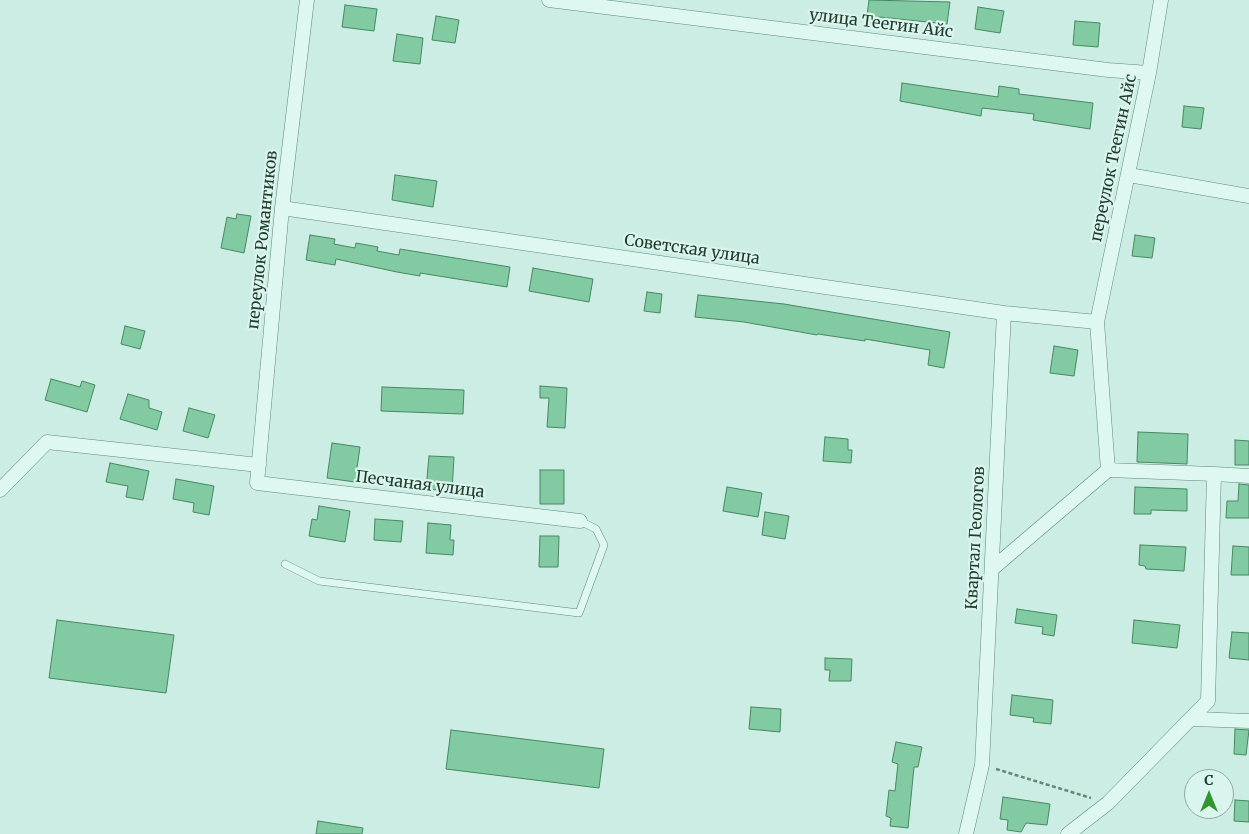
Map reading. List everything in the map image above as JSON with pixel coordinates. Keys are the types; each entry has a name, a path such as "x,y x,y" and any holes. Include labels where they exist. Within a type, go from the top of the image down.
{"street":[{"name":"переулок Романтиков","path":"257,483 282,208 307,0"},
{"name":"улица Теегин Айс","path":"549,0 1108,70 1150,73"},
{"name":"переулок Теегин Айс","path":"1098,322 1150,73 1161,0"},
{"path":"1129,175 1249,196"},
{"name":"Советская улица","path":"282,208 1004,313 1098,322"},
{"name":"Квартал Геологов","path":"966,834 982,765 1004,313"},
{"path":"1098,322 1108,470"},
{"path":"0,490 47,442 259,465"},
{"path":"992,569 1108,470 1249,476"},
{"path":"1068,834 1108,803 1208,701 1214,474"},
{"name":"Песчаная улица","path":"257,483 580,521"},
{"path":"1192,719 1249,721"}],"lane":[{"path":"285,564 319,580 579,612 604,545 596,529 580,521"}],"path":[{"path":"982,765 1108,803"}],"building":[{"path":"869,0 950,2 947,24 879,17 879,24 866,23"},
{"path":"345,5 377,9 374,31 342,27"},
{"path":"978,7 1004,11 1000,33 975,29"},
{"path":"436,16 459,20 455,43 432,40"},
{"path":"1075,21 1100,23 1098,47 1073,45"},
{"path":"397,34 423,38 420,64 393,61"},
{"path":"902,83 998,97 999,86 1019,89 1019,94 1093,103 1090,129 1033,120 1034,114 982,108 981,116 900,101"},
{"path":"1184,106 1204,108 1201,129 1182,127"},
{"path":"395,175 437,181 433,207 392,200"},
{"path":"237,214 251,216 244,253 221,248 227,217 236,219"},
{"path":"310,235 335,239 334,244 355,248 356,243 378,247 377,251 399,255 400,249 510,267 507,287 420,273 420,276 336,259 335,265 306,260"},
{"path":"1135,235 1155,238 1152,258 1132,256"},
{"path":"533,268 593,279 589,302 529,291"},
{"path":"647,292 662,294 660,313 644,311"},
{"path":"698,295 784,304 950,332 944,368 928,365 930,350 865,339 865,341 817,335 744,322 695,317"},
{"path":"125,326 145,331 140,349 121,344"},
{"path":"1054,346 1078,350 1074,376 1050,373"},
{"path":"51,379 80,387 82,381 95,385 87,412 45,400"},
{"path":"540,386 567,388 565,428 547,427 549,398 540,398"},
{"path":"382,387 464,390 463,414 381,411"},
{"path":"128,394 149,400 149,408 162,412 157,430 120,419"},
{"path":"189,408 215,415 208,438 183,431"},
{"path":"1138,432 1188,434 1187,464 1137,462"},
{"path":"825,437 848,439 848,450 852,450 851,463 823,461"},
{"path":"1235,440 1249,441 1249,465 1235,465"},
{"path":"332,443 360,447 355,482 327,478"},
{"path":"429,456 454,457 452,491 426,489"},
{"path":"110,463 149,471 143,500 126,497 128,486 106,482"},
{"path":"540,470 564,470 564,504 540,504"},
{"path":"176,479 214,486 209,515 193,512 194,503 173,499"},
{"path":"1239,484 1249,485 1249,518 1226,518 1227,501 1238,501"},
{"path":"727,487 762,493 758,517 723,511"},
{"path":"1135,487 1187,489 1187,511 1151,510 1151,514 1134,514"},
{"path":"319,506 350,511 345,542 309,536 312,519 317,520"},
{"path":"765,512 789,516 785,539 762,535"},
{"path":"375,519 403,521 401,542 374,540"},
{"path":"428,523 451,525 450,540 454,540 453,555 426,553"},
{"path":"540,536 559,536 558,567 539,567"},
{"path":"1140,545 1186,547 1184,571 1146,569 1145,566 1139,565"},
{"path":"1233,546 1249,547 1249,575 1231,575"},
{"path":"1017,609 1057,615 1054,636 1042,634 1043,627 1015,623"},
{"path":"57,620 174,635 166,693 49,678"},
{"path":"1134,620 1180,625 1177,648 1132,643"},
{"path":"1232,632 1249,633 1249,660 1229,658"},
{"path":"825,658 852,659 851,681 829,681 830,670 825,670"},
{"path":"1012,695 1053,700 1051,724 1033,722 1034,718 1010,715"},
{"path":"751,707 781,709 780,732 749,729"},
{"path":"1235,729 1249,730 1246,755 1234,754"},
{"path":"451,730 604,749 599,788 446,769"},
{"path":"896,742 922,747 918,767 914,767 908,828 890,826 891,818 886,816 889,790 895,791 898,764 892,762"},
{"path":"1003,797 1050,804 1047,825 1026,823 1021,832 1007,830 1008,820 1000,819"},
{"path":"1235,800 1249,801 1249,822 1234,821"},
{"path":"318,821 363,828 362,834 316,834"}]}
